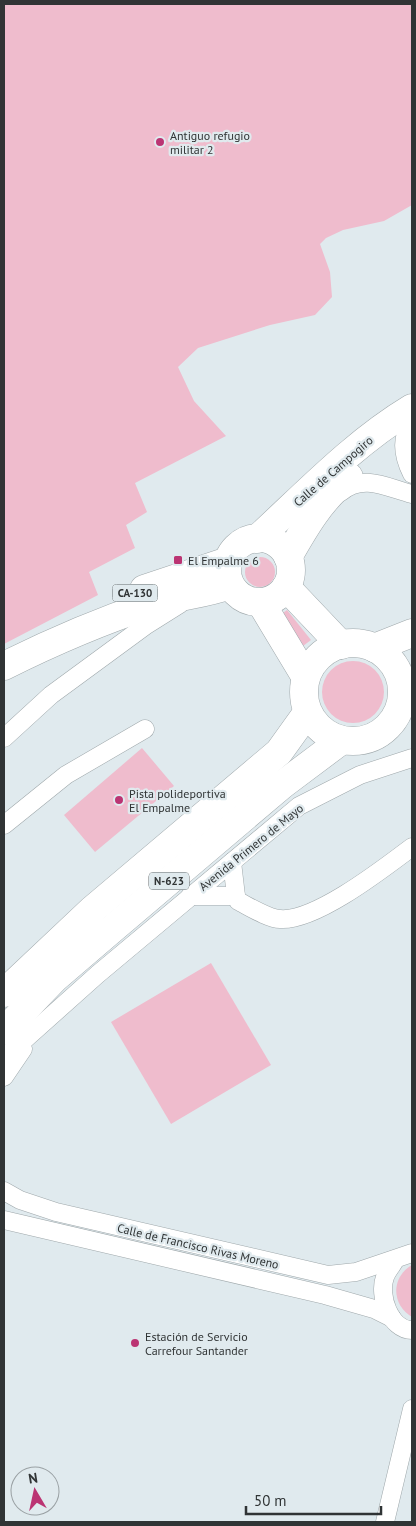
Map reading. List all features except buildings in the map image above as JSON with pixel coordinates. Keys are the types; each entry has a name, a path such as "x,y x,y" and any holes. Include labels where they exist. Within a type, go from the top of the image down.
{"main road":[{"name":"Calle de Campogiro","path":"257,538 319,480 391,421 412,408"},
{"name":"Calle de Campogiro","path":"288,557 310,518 338,486 409,426"},
{"path":"257,538 270,540 281,547 288,557 291,573 286,587 275,598 261,602 249,601 238,595 216,577 235,549 245,542 257,538"},
{"name":"CA-130","path":"50,643 148,615 177,597 216,577"},
{"name":"CA-130","path":"4,666 50,643 111,604 147,587 216,577"},
{"path":"286,587 341,644"},
{"path":"261,602 305,676"},
{"path":"374,648 412,634"},
{"path":"341,644 364,645 374,648 384,655 399,673 408,689 396,718 388,728 365,739 342,740 321,729 307,713 303,692 305,676 321,655 341,644"},
{"name":"N-623","path":"4,993 92,910 279,752 307,713"},
{"name":"Avenida Primero de Mayo","path":"4,1031 55,978 282,785 342,740"}],"street":[{"path":"409,426 404,449 412,474"},
{"path":"310,518 348,486 361,482 369,481 412,494"},
{"path":"4,738 51,695 148,615"},
{"path":"4,825 66,775 145,729"},
{"name":"Avenida Primero de Mayo","path":"4,1058 190,896 298,806 360,775 412,758"},
{"path":"232,862 238,901 279,920 304,916 384,868 412,847"},
{"path":"190,896 236,896"},
{"name":"Avenida Primero de Mayo","path":"4,1077 39,1026"},
{"name":"Calle de Francisco Rivas Moreno","path":"4,1191 20,1200 56,1212 328,1274 356,1272 412,1253"},
{"name":"Calle de Francisco Rivas Moreno","path":"4,1220 325,1295 374,1309 392,1318 410,1334"},
{"path":"392,1318 383,1299 384,1278 396,1260"},
{"path":"385,1522 412,1409"}],"shaded area":[{"path":"4,4 412,4 412,205 384,221 343,230 326,238 320,244 330,272 332,297 315,315 270,325 198,348 178,367 194,401 226,436 135,483 147,512 126,525 135,548 89,572 98,595 4,644"},
{"path":"260,557 271,561 275,572 271,583 260,587 249,583 245,572 249,561"},
{"path":"287,610 311,640 303,646 283,613"},
{"path":"347,661 359,661 375,670 382,680 384,692 382,704 375,714 359,723 347,723 336,718 327,709 322,698 322,686 327,675 336,666"},
{"name":"Pista polideportiva El Empalme","path":"142,748 174,786 95,852 64,815"},
{"path":"211,963 271,1065 171,1124 111,1022"},
{"path":"412,1265 412,1317 400,1306 396,1291 400,1277"}],"place":[{"name":"Antiguo refugio militar 2","path":"160,142"},
{"name":"El Empalme 6","path":"178,560"},
{"name":"Pista polideportiva El Empalme","path":"119,800"},
{"name":"Estación de Servicio Carrefour Santander","path":"135,1343"}]}
